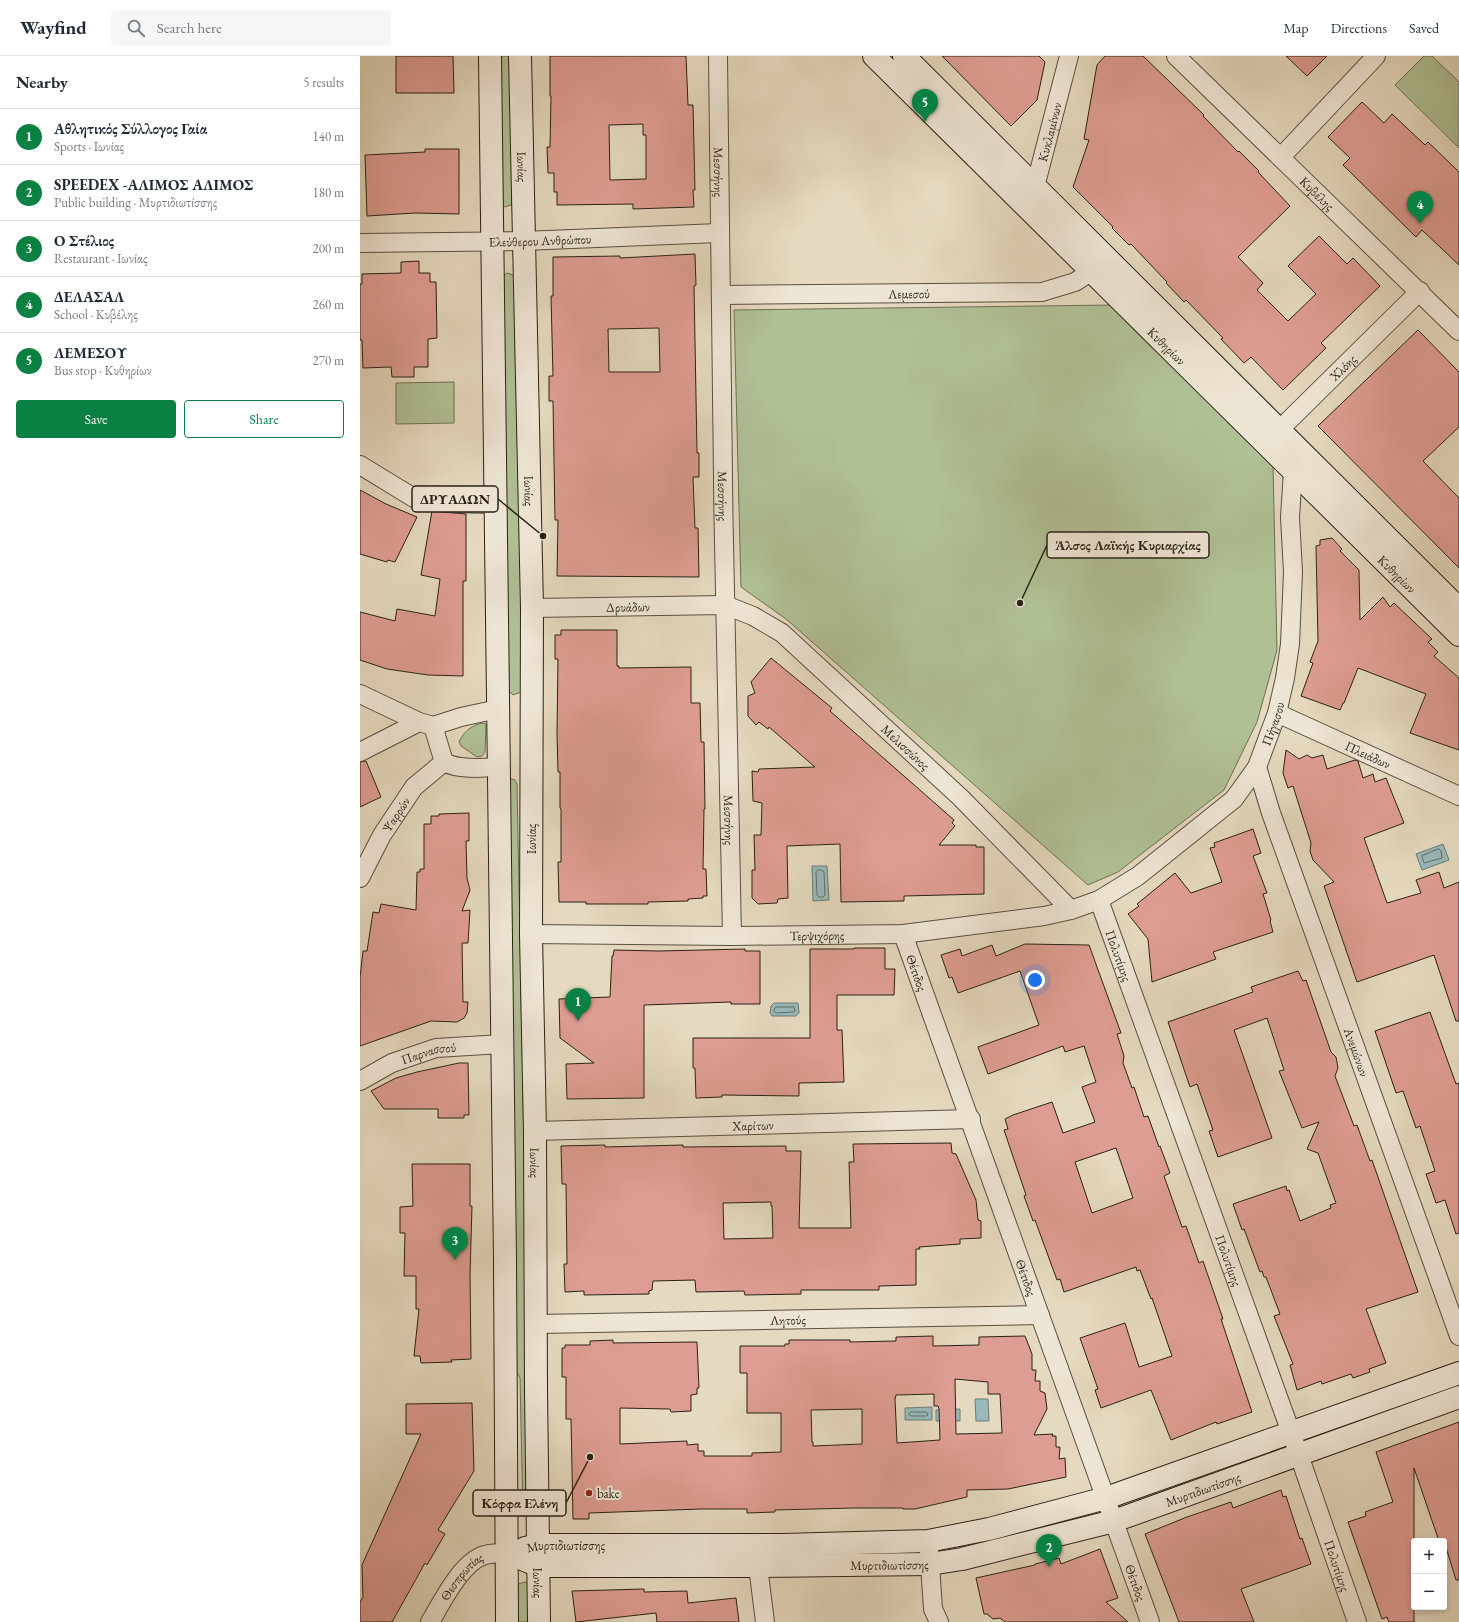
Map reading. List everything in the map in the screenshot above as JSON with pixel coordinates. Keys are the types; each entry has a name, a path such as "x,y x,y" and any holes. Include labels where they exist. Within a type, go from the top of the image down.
{"street":[{"path":"490,56 499,767 507,1622"},
{"name":"Ιωνίας","path":"520,56 532,608 531,934 535,1131 536,1413 539,1622"},
{"name":"Μεσσήνης","path":"718,56 719,233 732,936"},
{"name":"Κυθηρίων","path":"874,56 1092,271 1459,609"},
{"name":"Κυθηρίων","path":"904,56 1034,187 1272,437 1294,471 1459,635"},
{"name":"Κυκλαμίνων","path":"1026,207 1034,187 1069,56"},
{"name":"Κυβέλης","path":"1176,56 1459,330"},
{"path":"1281,157 1376,56"},
{"name":"Ελεύθερου Ανθρώπου","path":"360,243 523,241 719,233"},
{"name":"Λεμεσού","path":"721,295 1042,292 1075,282 1092,271"},
{"name":"Χλόης","path":"1272,437 1420,291"},
{"path":"360,465 414,498 449,503 495,504"},
{"name":"Πήγασου","path":"1099,900 1138,876 1218,813 1234,799 1257,767 1277,713 1285,678 1290,644 1293,572 1290,517 1294,471"},
{"name":"Δρυάδων","path":"532,608 725,605"},
{"name":"Μελισσώνος","path":"725,605 753,616 782,633 960,797 1071,910"},
{"path":"360,694 426,724 444,762 449,765 478,768 499,767"},
{"path":"364,746 426,724 498,709"},
{"name":"Πλειάδων","path":"1277,713 1459,796"},
{"name":"Ψαρρών","path":"360,878 382,836 414,787 444,762"},
{"name":"Ανεμώνων","path":"1257,767 1271,814 1459,1336"},
{"name":"Τερψιχόρης","path":"531,934 732,936 903,934 1044,916 1071,910 1099,900"},
{"name":"Πολυτίμης","path":"1099,900 1291,1432 1357,1622"},
{"name":"Θέτιδος","path":"903,934 971,1119 1150,1622"},
{"name":"Παρνασσού","path":"360,1081 392,1063 436,1048 502,1044"},
{"name":"Χαρίτων","path":"535,1131 971,1119"},
{"name":"Λητούς","path":"536,1324 1040,1315"},
{"name":"Μυρτιδιωτίσσης","path":"539,1556 783,1545 928,1541 989,1529 1106,1498 1459,1373"},
{"name":"Μυρτιδιωτίσσης","path":"507,1552 539,1556 758,1566 930,1564 1020,1546 1114,1521 1459,1397"},
{"path":"928,1541 933,1608 939,1622"},
{"name":"Θεσπρωτίας","path":"430,1622 449,1590 470,1562 485,1555 507,1552"},
{"path":"758,1566 765,1622"}],"green space":[{"path":"498,56 511,56 512,201 511,205 504,207 501,204"},
{"path":"1424,56 1432,56 1459,82 1459,148 1395,85"},
{"path":"507,273 518,279 525,682 521,692 513,695 507,689 501,277"},
{"path":"1112,305 1273,465 1277,650 1257,722 1224,790 1118,872 1088,885 786,619 741,587 734,310"},
{"path":"454,382 454,423 396,424 396,383"},
{"path":"482,723 486,724 485,752 482,756 477,757 461,746 459,742 468,730"},
{"path":"511,779 515,780 517,784 531,1516 523,1516 520,1378 514,1367 509,784"},
{"path":"1454,1386 1453,1390 1325,1434 1327,1431"},
{"path":"1268,1450 1274,1452 1142,1503 1139,1499 1142,1495"},
{"path":"1080,1516 1082,1519 976,1546 972,1544 973,1541"},
{"path":"525,1582 531,1586 531,1622 515,1622 515,1589 518,1584"}],"water":[{"path":"1443,844 1449,860 1422,870 1416,854"},
{"path":"812,866 827,866 829,900 813,901"},
{"path":"774,1003 798,1003 799,1013 796,1016 772,1016 770,1013 771,1006"},
{"path":"975,1399 988,1399 989,1421 976,1421"},
{"path":"932,1407 932,1420 905,1420 905,1408"},
{"path":"960,1409 960,1421 936,1421 936,1410"}],"building":[{"path":"396,56 453,56 454,93 396,93"},
{"path":"550,56 686,56 688,105 693,105 694,207 633,209 633,204 557,205 557,192 554,192 554,173 548,173 547,147 550,147","holes":["643,124 643,135 646,135 646,179 610,180 609,125"]},
{"path":"942,56 1039,56 1045,62 1037,100 1011,126"},
{"path":"1105,56 1143,56 1204,115 1203,116 1238,152 1239,151 1259,171 1258,172 1290,206 1238,257 1263,283 1257,290 1288,321 1316,294 1288,266 1319,236 1347,264 1353,258 1380,286 1321,343 1326,348 1283,390 1251,357 1244,363 1221,339 1223,338 1186,300 1184,302 1131,244 1129,245 1073,187 1089,140 1084,139 1097,65"},
{"path":"1286,56 1327,56 1307,76"},
{"path":"1362,102 1384,123 1392,114 1425,145 1428,142 1459,172 1459,265 1422,230 1416,237 1343,165 1350,158 1328,137"},
{"path":"425,149 459,149 459,214 415,213 367,216 365,155 425,152"},
{"path":"695,254 696,285 694,286 697,453 699,453 699,477 693,477 695,528 698,528 699,577 557,576 558,520 555,520 553,401 549,401 549,376 553,376 551,296 553,296 553,257 620,256 620,258","holes":["659,328 660,372 609,372 608,329"]},
{"path":"419,261 419,273 430,273 430,282 436,282 437,338 428,339 428,367 414,367 414,377 392,377 391,367 363,368 362,340 360,340 360,284 362,284 362,274 401,273 401,262"},
{"path":"1418,330 1459,372 1459,427 1423,461 1459,498 1459,568 1318,426"},
{"path":"360,490 386,504 417,517 395,562 388,560 387,562 360,554"},
{"path":"432,511 466,514 466,581 463,581 463,676 428,675 387,669 360,660 360,612 395,621 397,609 435,616 440,579 421,575"},
{"path":"1332,538 1342,549 1340,551 1359,570 1360,620 1383,597 1390,607 1394,603 1432,639 1428,642 1438,652 1434,656 1459,678 1459,750 1410,733 1426,694 1358,668 1340,710 1301,696 1313,663 1310,662 1318,641 1316,546 1320,545 1320,540"},
{"path":"561,630 617,630 617,666 619,666 619,668 691,667 691,703 700,703 701,742 704,742 705,809 703,869 706,869 707,896 703,896 703,898 688,899 688,901 648,902 648,904 586,904 586,902 559,902 558,862 561,862 561,809 557,733 558,659 555,659 555,635 561,635"},
{"path":"771,658 832,708 830,711 954,820 952,823 955,826 939,845 976,845 976,847 984,847 984,894 904,896 904,901 841,902 840,844 787,846 788,898 778,899 777,903 758,904 752,898 752,870 755,870 754,835 761,835 762,803 753,801 752,771 758,772 759,769 815,767 769,727 768,729 759,722 756,725 748,716 748,696 755,693 751,682"},
{"path":"1286,750 1299,759 1307,755 1312,758 1323,755 1327,769 1355,760 1358,761 1363,778 1373,774 1375,782 1386,778 1404,823 1364,838 1387,903 1421,893 1416,880 1439,872 1444,888 1459,882 1459,1021 1456,1021 1434,955 1357,982 1324,886 1334,882 1313,860 1310,851 1311,843 1293,786 1288,788 1283,773"},
{"path":"366,761 381,797 360,807 360,762"},
{"path":"469,813 469,841 466,841 467,878 470,890 462,911 470,910 468,943 462,943 463,1002 468,1002 467,1013 464,1018 457,1022 431,1021 360,1046 360,978 363,951 367,951 373,912 379,913 381,904 416,910 417,872 420,872 420,869 424,869 424,824 431,824 431,816 439,816 439,814"},
{"path":"1253,829 1261,853 1253,856 1267,893 1263,894 1273,932 1213,952 1216,959 1152,982 1148,939 1128,914 1139,906 1137,904 1175,873 1191,893 1222,882 1210,848 1215,847 1214,843"},
{"path":"1025,944 1089,945 1121,1033 1117,1034 1124,1056 1123,1063 1132,1088 1134,1087 1144,1117 1148,1116 1170,1173 1164,1176 1182,1227 1186,1226 1199,1263 1203,1261 1252,1412 1217,1424 1216,1422 1171,1440 1151,1390 1101,1408 1095,1390 1098,1389 1080,1338 1125,1323 1139,1367 1172,1356 1152,1298 1151,1299 1140,1270 1137,1271 1136,1267 1064,1292 1060,1279 1057,1280 1035,1220 1033,1221 1024,1196 1026,1195 1004,1130 1008,1129 1005,1119 1052,1102 1063,1133 1095,1122 1082,1087 1096,1082 1084,1046 1065,1052 1063,1046 988,1074 978,1047 1039,1025 1020,971 958,993 952,977 949,978 941,955 960,949 962,956 992,945 996,956","holes":["1116,1148 1133,1198 1092,1213 1075,1162"]},
{"path":"885,948 885,969 895,969 894,995 837,995 837,1030 842,1030 844,1082 799,1083 799,1096 722,1095 722,1097 696,1098 695,1068 693,1068 693,1038 810,1038 810,949"},
{"path":"745,949 745,951 760,951 760,1004 731,1004 731,1002 644,1005 644,1098 567,1099 566,1064 594,1063 560,1038 559,999 610,997 612,956 614,950 659,951"},
{"path":"1298,971 1303,981 1306,980 1331,1052 1336,1057 1338,1068 1335,1076 1354,1126 1357,1125 1370,1161 1372,1160 1418,1292 1366,1309 1386,1363 1369,1369 1370,1372 1353,1378 1351,1374 1322,1384 1321,1381 1297,1390 1290,1365 1293,1364 1274,1316 1280,1314 1266,1277 1264,1277 1262,1271 1260,1272 1244,1229 1242,1230 1233,1204 1286,1186 1287,1191 1289,1190 1300,1221 1331,1208 1330,1205 1336,1203 1318,1153 1307,1149 1319,1122 1302,1128 1279,1071 1284,1070 1267,1018 1234,1030 1272,1138 1218,1157 1209,1131 1213,1130 1197,1084 1190,1087 1168,1022 1253,992 1251,987"},
{"path":"1430,1012 1456,1084 1459,1083 1459,1233 1456,1234 1445,1200 1436,1203 1426,1174 1435,1171 1420,1126 1416,1128 1403,1091 1396,1093 1375,1031"},
{"path":"459,1063 468,1063 469,1115 464,1115 464,1118 438,1118 438,1109 384,1109 371,1091 396,1078"},
{"path":"951,1143 952,1153 956,1154 976,1200 978,1220 981,1221 981,1238 960,1239 960,1244 919,1247 920,1249 916,1249 916,1285 879,1286 879,1290 801,1290 801,1294 745,1295 744,1291 696,1292 695,1280 653,1281 652,1290 649,1291 649,1294 584,1295 584,1291 565,1292 564,1264 567,1264 566,1184 562,1184 561,1146 786,1146 786,1151 801,1151 799,1228 851,1228 849,1162 854,1162 853,1144","holes":["771,1202 773,1238 724,1239 723,1203"]},
{"path":"412,1164 470,1164 470,1206 472,1206 470,1275 471,1359 451,1360 452,1362 421,1363 420,1356 414,1356 419,1309 416,1309 416,1276 404,1276 405,1233 400,1233 400,1207 413,1206"},
{"path":"933,1336 933,1346 979,1345 979,1337 1025,1336 1032,1354 1032,1370 1036,1370 1035,1381 1040,1381 1040,1391 1045,1393 1047,1409 1034,1435 1053,1434 1052,1436 1056,1436 1056,1447 1060,1447 1059,1459 1065,1458 1066,1477 1008,1489 967,1490 967,1497 915,1509 854,1508 775,1510 775,1512 747,1513 747,1509 701,1509 589,1513 589,1519 573,1519 571,1419 566,1419 566,1377 562,1377 562,1348 565,1348 565,1345 590,1345 590,1341 613,1340 613,1343 697,1342 699,1388 697,1388 697,1394 691,1395 691,1411 671,1412 670,1409 620,1408 620,1444 687,1441 687,1445 698,1444 698,1451 704,1451 704,1456 752,1456 752,1453 781,1452 781,1413 747,1413 747,1373 740,1373 740,1346 785,1346 785,1344 789,1344 789,1340 850,1340 850,1342 896,1341 896,1337","holes":["955,1379 988,1382 988,1394 1000,1394 1002,1433 956,1434","934,1394 934,1406 938,1406 939,1409 940,1440 897,1443 896,1395","862,1409 862,1444 813,1446 811,1410"]},
{"path":"472,1403 474,1471 438,1530 445,1534 427,1565 425,1563 392,1622 360,1622 360,1602 363,1597 362,1565 421,1434 406,1434 406,1404"},
{"path":"1459,1422 1459,1580 1456,1580 1447,1551 1447,1538 1438,1538 1414,1468 1414,1538 1411,1538 1411,1610 1414,1610 1414,1622 1389,1622 1387,1617 1382,1619 1348,1522 1366,1516 1365,1512 1393,1502 1376,1452"},
{"path":"1281,1490 1283,1497 1286,1496 1300,1539 1302,1538 1311,1564 1241,1589 1254,1622 1179,1622 1145,1534 1187,1517 1231,1502 1233,1508"},
{"path":"1100,1549 1118,1598 1106,1602 1128,1622 1005,1622 1000,1618 993,1619 987,1614 984,1614 976,1578 1059,1558 1061,1564"},
{"path":"644,1589 644,1592 687,1591 688,1603 736,1598 739,1622 657,1622 656,1613 576,1622 572,1591"}],"place":[{"name":"ΛΕΜΕΣΟΥ","path":"925,122"},
{"name":"ΔΕΛΑΣΑΛ","path":"1420,224"},
{"name":"ΔΡΥΑΔΩΝ","path":"543,536"},
{"name":"Άλσος Λαϊκής Κυριαρχίας","path":"1020,603"},
{"name":"Αθλητικός Σύλλογος Γαία","path":"578,1021"},
{"name":"Ο Στέλιος","path":"455,1260"},
{"name":"Κόφφα Ελένη","path":"590,1457"},
{"name":"bake","path":"589,1493"},
{"name":"SPEEDEX -ΑΛΙΜΟΣ ΑΛΙΜΟΣ","path":"1049,1567"}]}
